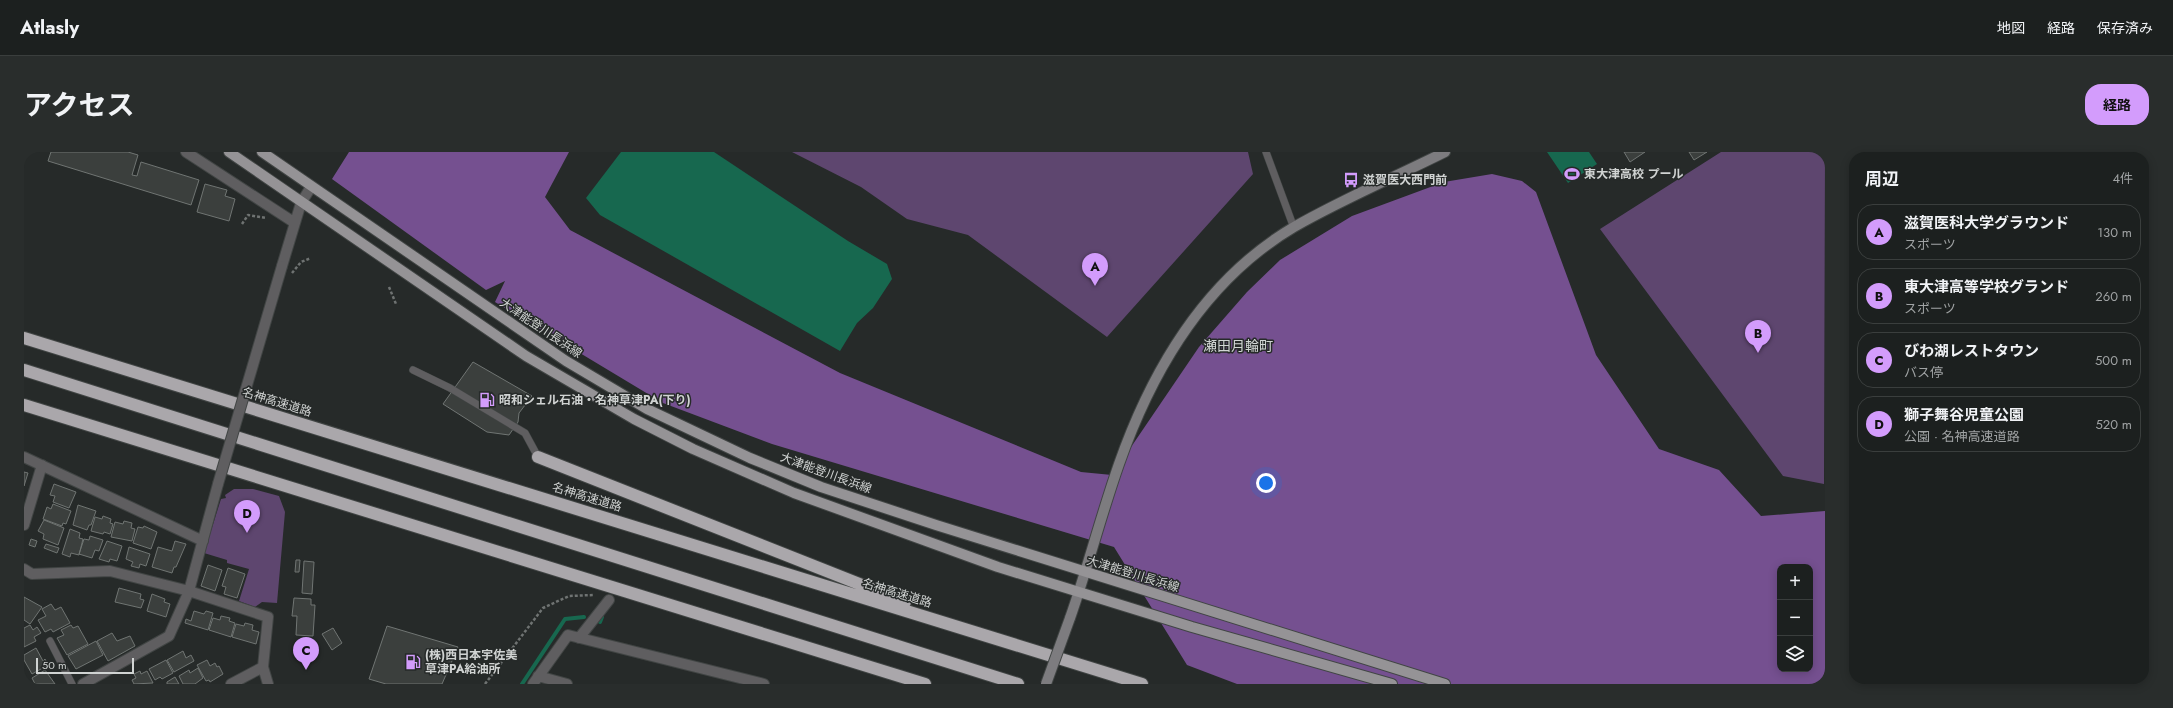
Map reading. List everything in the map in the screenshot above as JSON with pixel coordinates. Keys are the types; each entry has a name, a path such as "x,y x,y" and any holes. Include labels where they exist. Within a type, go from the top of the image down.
{"highway":[{"name":"名神高速道路","path":"24,338 969,629 1142,684"},
{"path":"24,370 1018,684"},
{"path":"24,405 925,684"},
{"path":"538,457 969,629"}],"main road":[{"path":"229,152 301,203 526,356 634,419 693,449 794,493 998,567 1080,591 1192,627 1392,684"},
{"name":"大津能登川長浜線","path":"262,152 566,361 648,409 750,458 821,488 1085,573 1445,684"}],"street":[{"path":"186,152 295,223"},
{"path":"1046,684 1080,591 1119,463 1158,373 1206,300 1235,272 1294,228 1445,152"},
{"path":"83,684 169,636 189,590 218,484 301,203 311,187"},
{"path":"24,456 203,541"},
{"path":"24,525 42,465"},
{"path":"24,569 32,574 110,571 189,590 268,617 263,667 268,684"},
{"path":"579,638 609,600"},
{"path":"567,684 535,680 568,635 764,684"},
{"path":"231,684 263,667"}],"lane":[{"path":"1266,152 1294,228"},
{"path":"413,370 450,388 525,433 538,457"},
{"path":"50,641 72,684"}],"path":[{"path":"242,224 248,215 270,218"},
{"path":"288,276 298,268 301,262 311,258"},
{"path":"388,287 396,304"},
{"path":"485,684 503,658 543,608 556,601 580,594 595,595 609,600"}],"shaded area":[{"path":"349,152 569,152 545,197 570,230 840,373 1081,472 1112,475 1199,347 1247,292 1280,260 1352,216 1444,182 1492,174 1522,181 1536,192 1596,355 1659,449 1719,470 1761,516 1825,511 1825,684 1237,684 1187,665 1114,547 772,444 663,403 495,302 505,281 486,290 332,179"},
{"path":"621,152 714,152 848,241 887,264 892,279 873,308 857,323 840,351 600,215 586,198"},
{"path":"792,152 1248,152 1253,174 1107,337 968,235 907,219 861,187"},
{"name":"東大津高校 プール","path":"1547,152 1589,152 1597,164 1568,183"},
{"path":"1721,152 1825,152 1824,484 1783,476 1600,229"},
{"path":"234,489 253,489 279,496 285,512 277,603 262,602 255,607 239,601 249,569 227,563 227,560 204,553 221,499 226,498 225,495"}],"building":[{"path":"51,152 128,152 138,155 132,175 137,176 141,162 199,180 191,205 48,161"},
{"path":"1624,152 1645,152 1630,162"},
{"path":"1689,152 1707,152 1694,160"},
{"path":"205,184 227,190 225,196 235,199 229,221 197,212"},
{"name":"昭和シェル石油・名神草津PA(下り)","path":"473,362 532,396 519,413 518,422 509,435 487,432 443,404"},
{"path":"24,472 28,473 24,486"},
{"path":"54,484 76,492 69,508 53,502 55,496 50,495"},
{"path":"53,504 71,511 66,524 63,523 62,526 43,519 47,507 51,509"},
{"path":"78,505 96,511 91,525 89,525 87,530 73,525"},
{"path":"103,516 111,519 110,523 113,524 110,534 91,531 95,517 102,519"},
{"path":"44,520 64,528 58,545 43,539 44,534 38,531"},
{"path":"124,521 132,523 131,528 135,529 132,541 111,537 115,522 123,524"},
{"path":"144,526 157,532 151,549 133,543 138,527 143,528"},
{"path":"70,529 80,533 79,538 83,539 79,555 71,553 70,557 62,554"},
{"path":"90,536 103,540 99,551 95,550 92,558 79,554 84,539 89,540"},
{"path":"31,539 37,541 35,547 29,545"},
{"path":"107,541 122,546 117,561 110,559 109,562 99,559"},
{"path":"175,541 186,544 172,573 152,567 158,547 172,551"},
{"path":"46,544 59,548 57,553 44,548"},
{"path":"129,547 150,554 146,566 140,564 139,568 131,566 133,562 126,559"},
{"path":"296,560 300,560 299,572 295,572"},
{"path":"304,561 314,562 312,594 302,593"},
{"path":"208,565 222,570 215,591 201,586"},
{"path":"228,568 245,574 237,598 224,594 226,587 222,586"},
{"path":"119,588 141,594 140,599 144,600 141,608 115,602"},
{"path":"152,594 165,599 164,602 170,604 166,617 147,611"},
{"path":"24,597 42,607 30,624 24,620"},
{"path":"294,598 311,599 311,605 315,605 313,636 296,635 297,616 292,616"},
{"path":"51,604 55,610 61,607 70,623 53,632 51,629 45,632 38,620 46,616 42,609"},
{"path":"194,611 204,614 206,611 213,613 208,630 185,623 186,619 191,621"},
{"path":"221,616 230,618 229,621 235,623 231,637 209,630 213,618 220,620"},
{"path":"245,623 253,625 252,630 259,632 256,644 232,637 236,624 244,626"},
{"path":"30,625 33,630 37,627 41,633 34,637 36,641 24,647 24,628"},
{"path":"71,625 73,628 78,626 88,644 67,655 57,638 64,635 61,630"},
{"name":"(株)西日本宇佐美 草津PA給油所","path":"387,626 458,647 442,684 386,684 369,679"},
{"path":"333,628 342,643 332,650 322,634"},
{"path":"112,633 117,641 130,636 135,646 108,661 97,641"},
{"path":"96,641 103,655 76,669 68,656"},
{"path":"296,642 309,642 308,656 295,655"},
{"path":"36,648 43,661 45,659 48,665 32,674 24,660 24,655"},
{"path":"183,651 186,658 191,655 194,661 174,672 167,660"},
{"path":"166,660 173,673 162,679 160,677 155,680 149,669"},
{"path":"207,660 210,666 215,663 217,667 219,666 223,674 210,682 209,680 206,681 197,665"},
{"path":"198,668 203,678 195,684 183,684 179,676 189,670 190,673"},
{"path":"45,670 55,684 35,684 32,678"},
{"path":"140,671 141,674 147,671 153,683 134,684 132,680 136,678 134,674"},
{"path":"175,677 179,684 167,684 167,682"}],"waterway":[{"path":"522,684 565,619 584,617"},
{"path":"600,622 602,617"}],"place":[{"name":"東大津高校 プール","path":"1572,174"},
{"name":"滋賀医大西門前","path":"1351,180"},
{"name":"滋賀医科大学グラウンド","path":"1095,286"},
{"name":"東大津高等学校グランド","path":"1758,353"},
{"name":"昭和シェル石油・名神草津PA(下り)","path":"487,400"},
{"name":"獅子舞谷児童公園","path":"247,533"},
{"name":"(株)西日本宇佐美 草津PA給油所","path":"413,662"},
{"name":"びわ湖レストタウン","path":"306,670"}],"district":[{"name":"瀬田月輪町","path":"1238,346"}]}
